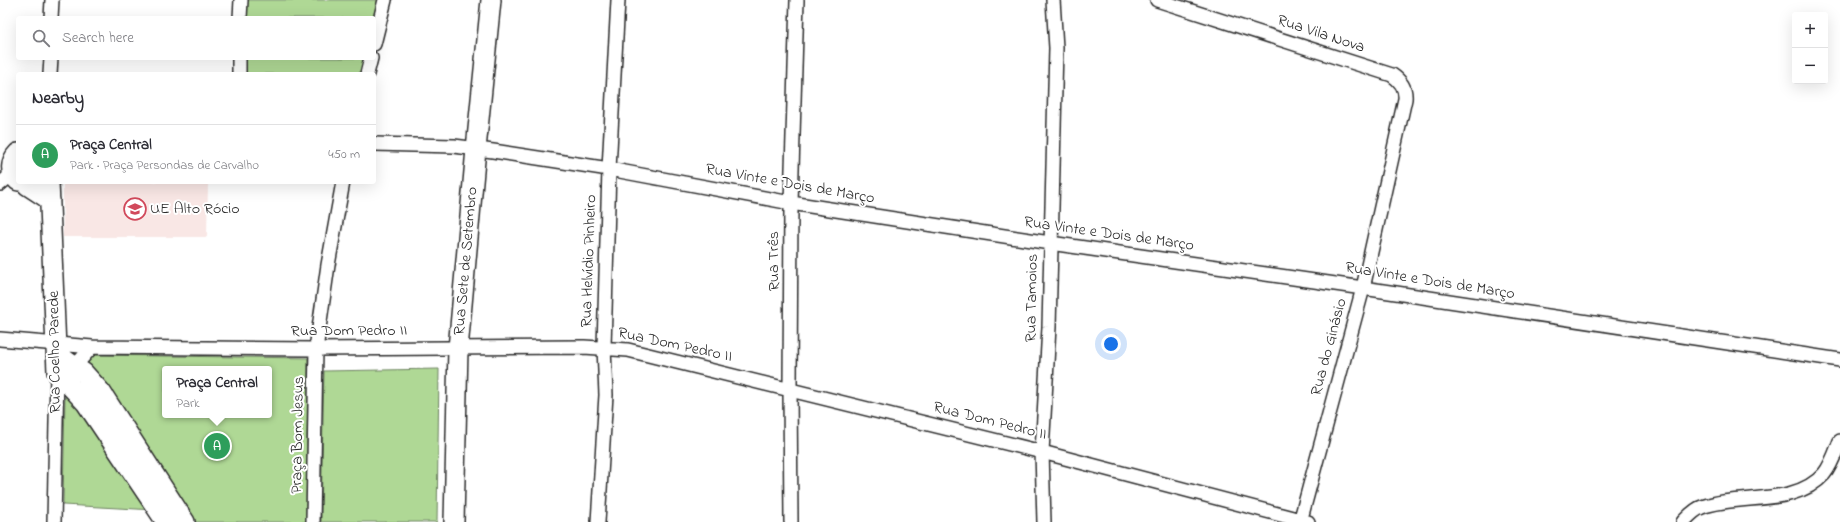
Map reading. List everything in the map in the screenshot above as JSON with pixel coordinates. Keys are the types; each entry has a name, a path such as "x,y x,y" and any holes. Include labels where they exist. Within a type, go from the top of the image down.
{"street":[{"path":"51,16 52,0"},
{"path":"240,16 241,0"},
{"path":"376,36 385,0"},
{"name":"Rua Sete de Setembro","path":"454,522 458,348 491,0"},
{"name":"Rua Helvídio Pinheiro","path":"598,522 606,395 604,347 609,169 618,0"},
{"name":"Rua Três","path":"791,522 791,203 797,0"},
{"name":"Rua Tamoios","path":"1044,522 1042,452 1049,327 1056,48 1053,0"},
{"name":"Rua Vila Nova","path":"1161,1 1392,75 1403,85"},
{"path":"50,60 50,72"},
{"path":"239,60 239,72"},
{"path":"368,72 370,60"},
{"name":"Rua do Ginásio","path":"1303,521 1363,288 1405,99 1403,85"},
{"name":"Rua Vinte e Dois de Março","path":"376,144 454,146 476,149 609,169 791,203 1050,244 1363,288 1840,360"},
{"path":"11,151 16,176"},
{"path":"29,184 49,191"},
{"name":"Praça Bom Jesus","path":"313,522 316,349 328,265 343,184"},
{"name":"Rua Coelho Parede","path":"49,191 57,357 54,522"},
{"name":"Rua Dom Pedro II","path":"0,339 57,357 92,347 316,349 604,347 654,355 1042,452 1303,521"},
{"path":"75,366 92,347"},
{"path":"57,357 75,366 84,373 101,392 185,522"},
{"path":"57,357 166,522"},
{"path":"1683,522 1700,507 1726,501 1792,494 1814,484 1825,473 1840,441"}],"shaded area":[{"name":"UE Alto Rócio","path":"63,184 208,184 207,237 63,237"}],"green space":[{"path":"241,0 385,0 375,16 240,16"},
{"path":"239,60 370,60 368,72 239,72"},
{"path":"91,355 308,358 306,522 175,522 81,370"},
{"path":"439,369 437,522 321,522 324,371"},
{"path":"74,396 155,510 63,505 65,397"}],"place":[{"name":"UE Alto Rócio","path":"135,209"},
{"name":"Praça Central","path":"217,446"}]}
